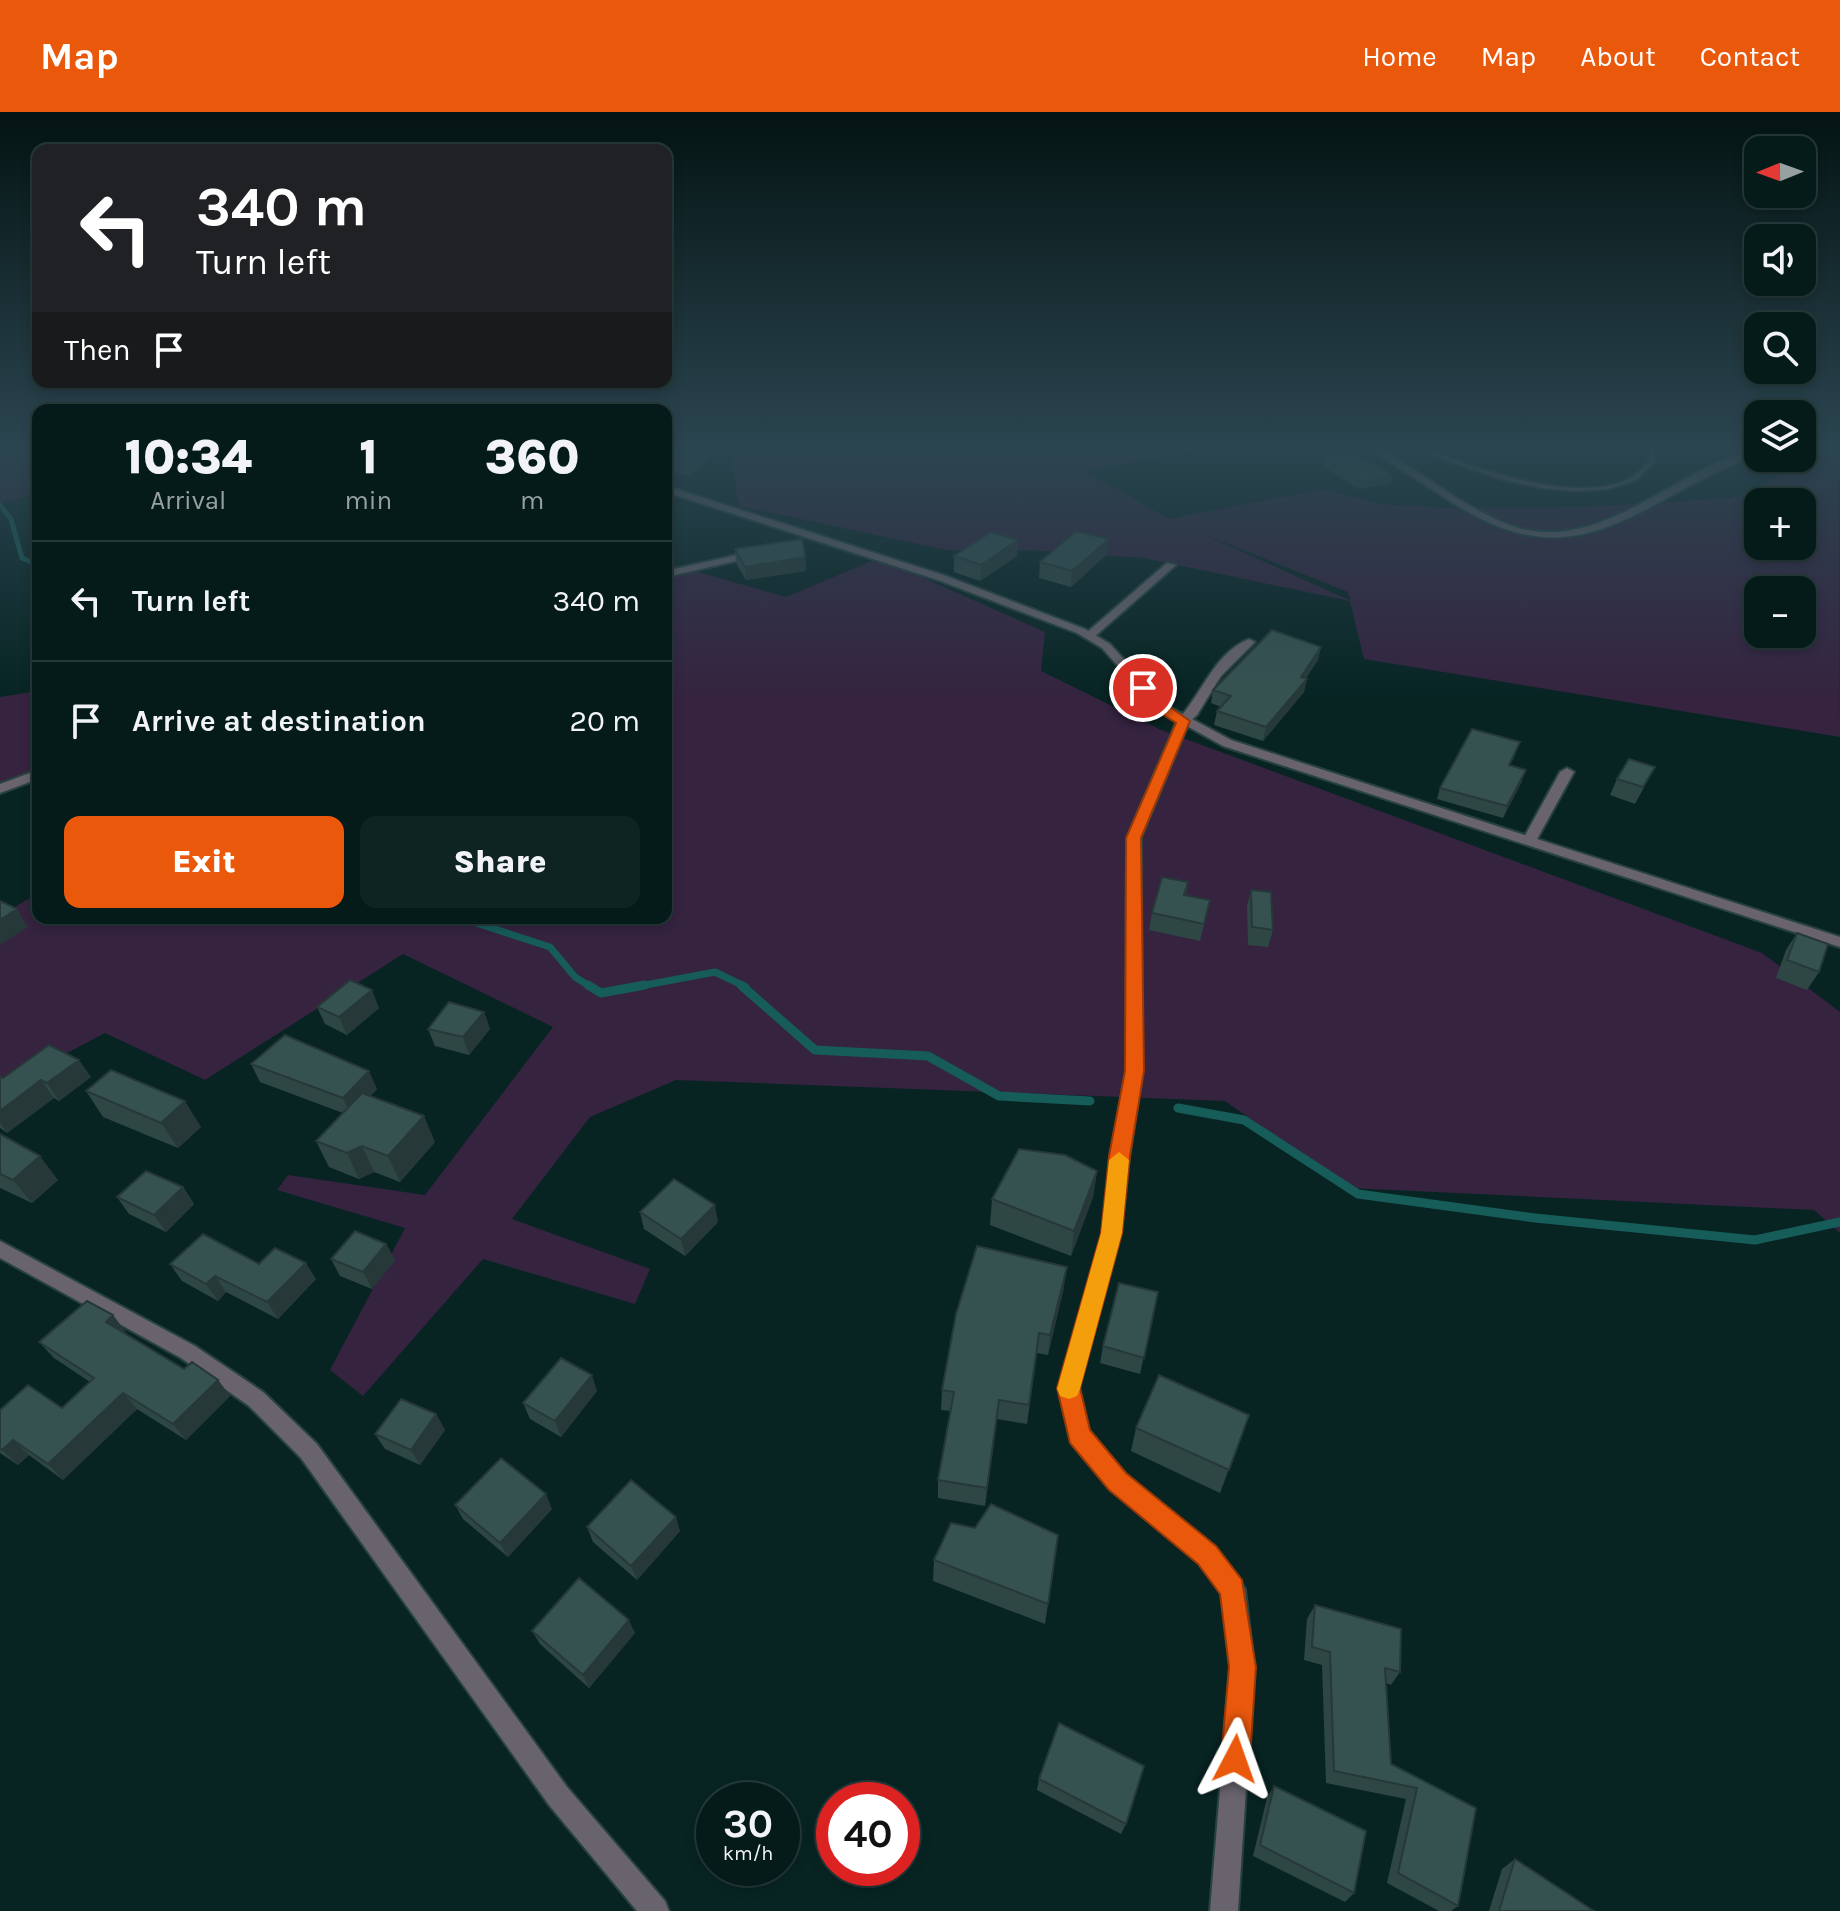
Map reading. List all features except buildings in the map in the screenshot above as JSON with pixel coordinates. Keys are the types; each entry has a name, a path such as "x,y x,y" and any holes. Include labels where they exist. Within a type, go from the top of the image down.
{"street":[{"path":"799,532 942,578 1089,636 1106,646 1162,708 1227,743 1840,942"},
{"path":"1544,532 1574,532"},
{"path":"788,545 801,540"},
{"path":"672,573 763,551"},
{"path":"1089,636 1171,565"},
{"path":"1224,1911 1242,1667 1233,1589 1207,1555 1117,1481 1079,1435 1069,1388 1112,1233 1120,1156 1134,1071 1134,838 1183,721 1195,712 1201,697 1230,657 1249,642"},
{"path":"1529,841 1567,772"},
{"path":"0,789 32,776"},
{"path":"0,1249 188,1352 256,1399 309,1451 558,1796 655,1911"}],"shaded area":[{"path":"862,532 1744,532 1744,560 1816,560 1816,532 1839,532 1840,737 1364,659 1350,601 1144,558 1027,550 947,550","holes":["1198,532 1348,592 1350,600"]},
{"path":"879,558 1045,632 1041,671 1159,729 1762,953 1840,1012 1840,1233 1814,1210 1349,1188 1225,1101 676,1080 590,1117 512,1219 650,1269 635,1304 483,1259 363,1396 330,1370 405,1228 277,1190 288,1175 425,1195 553,1027 403,954 205,1080 105,1033 0,1088 0,916 32,897 32,924 672,924 672,565 786,597"},
{"path":"32,692 32,771 0,785 0,697"}],"waterway":[{"path":"15,532 22,558 32,562"},
{"path":"479,924 550,947 575,977 591,987"},
{"path":"635,987 715,972 746,987"},
{"path":"588,985 601,993 645,985"},
{"path":"741,985 815,1050 928,1056 999,1096 1090,1101"},
{"path":"1178,1108 1244,1120 1358,1194 1535,1218 1755,1240 1840,1222"}],"slow traffic":[{"path":"1069,1389 1104,1270 1112,1233 1119,1160"}],"route":[{"path":"1143,688 1162,708 1183,721 1134,838 1134,1071 1120,1156 1112,1233 1069,1388 1079,1435 1117,1481 1207,1555 1233,1589 1242,1667 1235,1759"}]}
